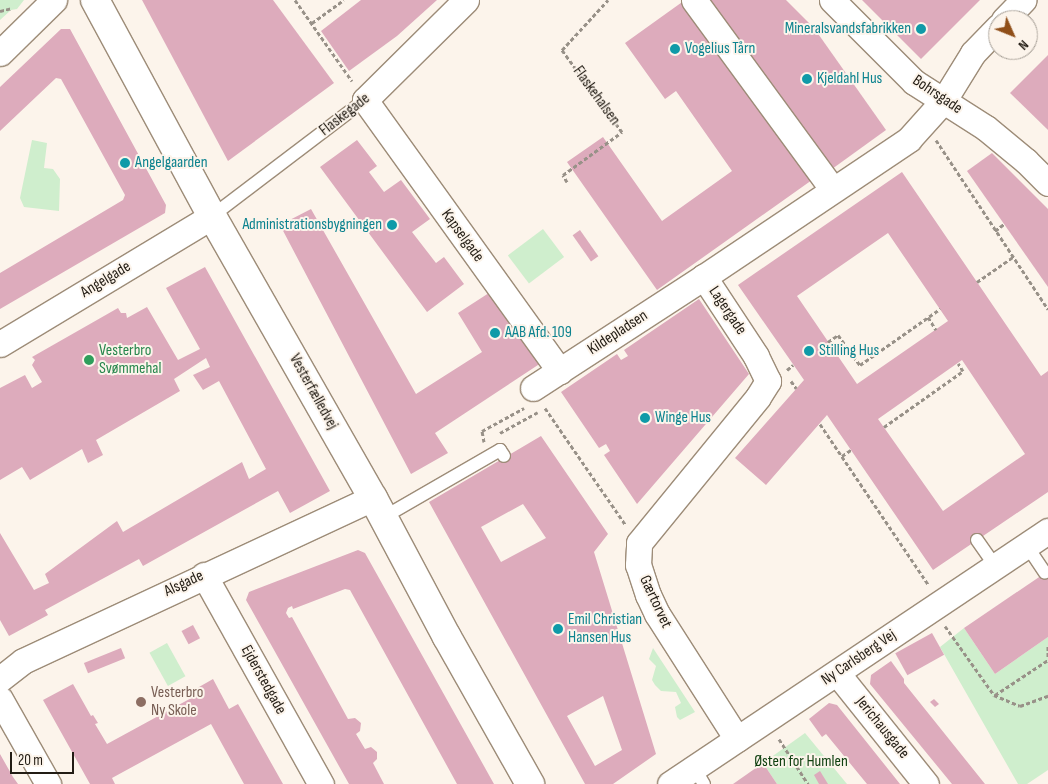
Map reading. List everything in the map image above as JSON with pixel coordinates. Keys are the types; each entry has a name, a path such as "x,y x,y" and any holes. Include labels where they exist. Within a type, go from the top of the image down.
{"street":[{"path":"0,53 54,0"},
{"name":"Vesterfælledvej","path":"95,0 212,216 379,507 447,637 530,784"},
{"name":"Flaskegade","path":"365,100 466,0"},
{"path":"694,0 833,190"},
{"name":"Bohrsgade","path":"832,0 914,82 986,128 1026,160 1048,183"},
{"path":"1014,10 1023,0"},
{"name":"Lagergade","path":"639,543 758,397 768,381 756,356 704,276 833,190 917,130 944,100 973,53 988,37"},
{"name":"Kapselgade","path":"365,100 560,371"},
{"name":"Angelgade","path":"0,344 212,216"},
{"name":"Kildepladsen","path":"537,400 560,371 704,276"},
{"name":"Alsgade","path":"0,679 23,661 204,575 379,507"},
{"name":"Ny Carlsberg Vej","path":"670,784 699,776 737,739 1048,531"},
{"name":"Gærtorvet","path":"639,543 638,565 656,614 737,739"},
{"name":"Ejderstedgade","path":"204,575 322,784"},
{"name":"Jerichausgade","path":"838,673 926,784"},
{"path":"0,699 48,784"}],"lane":[{"name":"Flaskegade","path":"212,216 365,100"},
{"path":"379,507 500,450 504,456"},
{"path":"977,540 996,567"},
{"path":"1027,546 1045,574"}],"path":[{"path":"295,0 365,100"},
{"path":"312,23 344,0"},
{"name":"Flaskehalsen","path":"567,182 563,175 622,132 562,50 608,0"},
{"path":"917,130 996,231 1048,309"},
{"path":"996,231 1004,224"},
{"path":"977,282 1013,257"},
{"path":"828,342 838,335 860,366 940,309"},
{"path":"928,317 936,330"},
{"path":"884,427 963,371 958,363"},
{"path":"537,400 639,543"},
{"path":"505,430 537,400"},
{"path":"482,432 537,400"},
{"path":"820,424 994,695 1020,706 1048,696"},
{"path":"842,456 851,450"},
{"path":"994,695 1048,658 1048,646"},
{"path":"767,719 808,784"}],"green space":[{"path":"0,0 24,0 17,9 11,10 0,20"},
{"path":"32,140 47,143 44,168 53,169 60,179 59,211 24,207 20,198"},
{"path":"543,229 564,257 529,283 508,255"},
{"path":"964,628 995,674 1048,637 1048,770 1027,784 1018,784 940,647"},
{"path":"167,643 185,676 168,686 150,653"},
{"path":"653,648 695,712 680,720 677,717 675,707 681,703 676,692 661,691 652,680 656,666 649,659"},
{"name":"Østen for Humlen","path":"805,733 847,784 777,784 763,763"}],"building":[{"path":"142,0 273,0 334,83 228,161"},
{"path":"361,0 437,0 397,36 349,71 321,31"},
{"path":"685,0 812,180 657,290 567,162 603,137 662,221 732,171 676,91 665,99 625,43"},
{"name":"Kjeldahl Hus","path":"706,0 786,0 814,28 886,130 832,169"},
{"name":"Mineralsvandsfabrikken","path":"862,0 980,0 921,59"},
{"name":"Angelgaarden","path":"61,29 70,29 166,205 165,213 0,309 0,273 123,200 125,195 61,79 56,78 0,131 0,87"},
{"path":"1048,55 1048,130 1010,93"},
{"name":"Administrationsbygningen","path":"357,140 377,166 369,172 384,192 401,180 430,219 412,232 436,263 444,257 464,284 427,312 320,167"},
{"path":"992,153 1048,209 1048,287 967,171"},
{"path":"902,172 1041,376 1048,371 1048,492 933,570 827,415 766,485 735,458 804,380 738,285","holes":["888,233 948,321 857,384 797,296","962,360 1025,454 943,511 878,419"]},
{"name":"AAB Afd. 109","path":"311,209 416,394 482,352 458,313 492,291 541,363 435,433 448,453 411,474 280,225"},
{"path":"580,230 598,256 591,261 573,235"},
{"path":"205,267 330,491 290,513 278,491 143,566 139,559 45,610 48,615 9,636 0,620 0,533 34,590 49,583 45,574 117,521 123,532 242,462 249,479 266,469 219,381 203,390 193,375 210,367 206,358 174,379 180,391 96,440 103,455 88,463 82,449 30,480 22,467 0,480 0,388 25,375 32,388 42,382 32,365 35,360 32,357 118,308 121,313 126,313 127,318 147,307 178,360 200,349 166,288"},
{"name":"Winge Hus","path":"699,299 749,374 637,504 604,455 610,451 606,444 599,448 561,392 617,354 621,360 628,356 624,350"},
{"name":"Emil Christian Hansen Hus","path":"541,436 608,534 594,552 656,754 613,784 585,784 429,502","holes":["523,504 546,538 501,562 481,527","603,696 622,750 595,766 567,716"]},
{"path":"358,550 365,553 494,784 457,784 350,590 345,589 293,609 292,606 288,608 286,613 289,618 292,617 348,719 355,718 361,723 360,731 356,734 365,749 371,747 377,752 377,759 373,763 384,784 349,784 246,600 249,592"},
{"path":"1048,571 1048,637 995,674 964,628"},
{"path":"193,625 200,638 189,644 182,631"},
{"path":"932,633 944,655 907,675 895,653"},
{"path":"121,648 125,658 88,673 84,663"},
{"path":"891,661 904,679 904,683 985,784 952,784 870,684 871,675"},
{"path":"213,679 229,709 238,704 283,784 244,784 211,724 112,778 115,784 90,784 43,700 73,684 91,716 93,715 98,723 95,724 107,744 195,696 192,691"},
{"path":"934,699 939,704 935,707 930,702"},
{"path":"829,703 837,705 900,784 867,784 826,734 822,737 809,719"},
{"path":"0,754 13,777 18,784 0,784"},
{"path":"763,763 777,784 733,784"},
{"path":"820,771 828,784 819,784 814,775"}],"place":[{"name":"Mineralsvandsfabrikken","path":"921,29"},
{"name":"Vogelius Tårn","path":"675,49"},
{"name":"Kjeldahl Hus","path":"807,79"},
{"name":"Angelgaarden","path":"125,163"},
{"name":"Administrationsbygningen","path":"392,225"},
{"name":"AAB Afd. 109","path":"495,333"},
{"name":"Stilling Hus","path":"809,351"},
{"name":"Vesterbro Svømmehal","path":"89,360"},
{"name":"Winge Hus","path":"645,418"},
{"name":"Emil Christian Hansen Hus","path":"558,629"},
{"name":"Vesterbro Ny Skole","path":"141,702"}]}
